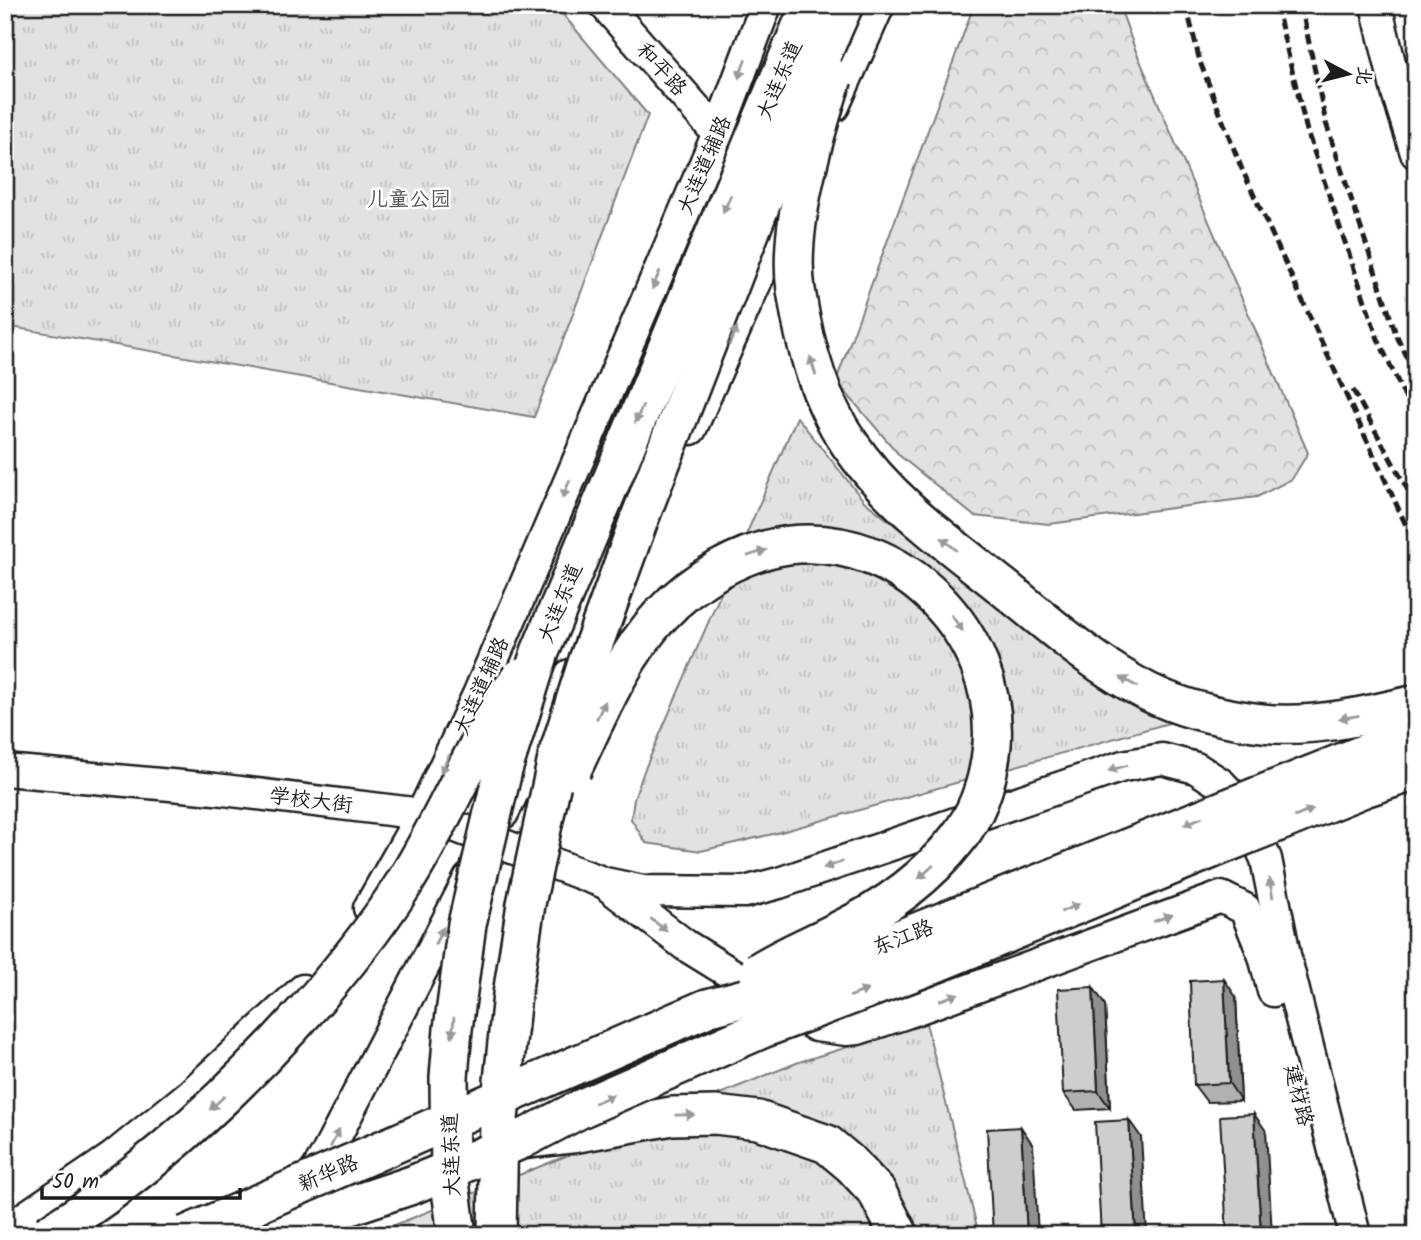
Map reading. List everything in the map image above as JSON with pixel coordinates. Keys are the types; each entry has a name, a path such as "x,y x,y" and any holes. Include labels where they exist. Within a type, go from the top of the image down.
{"main road":[{"name":"大连东道","path":"457,1235 450,1182 449,1077 453,1029 467,925 503,770 540,652 810,5"},
{"name":"大连东道","path":"496,1235 499,1119 512,995 526,904 550,786 570,713 639,520 799,106 844,5"},
{"path":"854,5 826,100 800,205 793,263 805,339 816,375 842,432 868,469 892,495 938,535 1075,645 1111,672 1162,698 1194,709 1256,723 1287,724 1344,718 1416,704"},
{"path":"540,838 602,707 641,640 661,615 684,594 723,567 760,551 777,547 830,547 879,560 896,568 935,596 965,633 983,673 988,692 993,732 991,752 987,778 975,810 961,835 945,854 906,889 865,917 737,984 707,1008"},
{"path":"47,1235 105,1196 185,1133 265,1056 331,982 402,886 446,810 483,734 540,652"},
{"name":"东江路","path":"393,1146 707,1008 748,997 877,948 1416,733"},
{"name":"东江路","path":"412,1185 521,1140 582,1108 762,1029 924,968 1364,788 1416,771"},
{"path":"521,1140 572,1135 672,1116 715,1115 758,1120 827,1144 852,1165 877,1192 899,1235"},
{"name":"新华路","path":"186,1235 393,1146"},
{"path":"498,1173 516,1235"},
{"path":"437,1235 450,1182"},
{"path":"333,1235 412,1185"},
{"name":"新华路","path":"279,1235 355,1204 412,1185"}],"street":[{"name":"和平路","path":"605,5 718,133 785,216"},
{"name":"大连道辅路","path":"5,1231 112,1158 191,1094 299,995 365,915 422,814 483,682 718,133 766,5"},
{"path":"270,1235 285,1221 325,1157 490,838 703,403 879,5"},
{"path":"1376,5 1397,92 1416,153"},
{"path":"605,883 642,891 745,892 836,864 1123,766 1162,759 1196,768 1221,784 1242,806 1266,859 1285,955 1354,1235"},
{"name":"学校大街","path":"5,770 215,789 422,814 605,883"},
{"name":"建材路","path":"605,883 685,945 795,1014 824,1028 858,1029 1221,897 1245,909 1264,956 1335,1235"}],"green space":[{"name":"儿童公园","path":"6,5 555,5 648,115 534,417 5,326"},
{"path":"974,5 1119,5 1135,49 1308,453 1292,479 1257,497 1049,524 974,516 900,456 836,381"},
{"path":"797,417 864,501 1098,686 1169,723 781,832 701,851 646,843 631,819 634,799"},
{"path":"926,1023 979,1235 370,1235 799,1062"}],"building":[{"path":"1224,979 1229,1083 1194,1085 1190,981"},
{"path":"1093,987 1098,1091 1063,1093 1058,989"},
{"path":"1254,1114 1261,1235 1227,1235 1220,1116"},
{"path":"1129,1120 1136,1235 1101,1235 1095,1122"},
{"path":"1021,1127 1027,1235 993,1235 987,1129"}],"railway":[{"path":"1186,5 1200,62 1241,167 1416,547"},
{"path":"1276,5 1307,131 1378,339 1416,421"},
{"path":"1301,5 1326,123 1396,334 1416,377"},
{"path":"1353,390 1416,505"}]}
